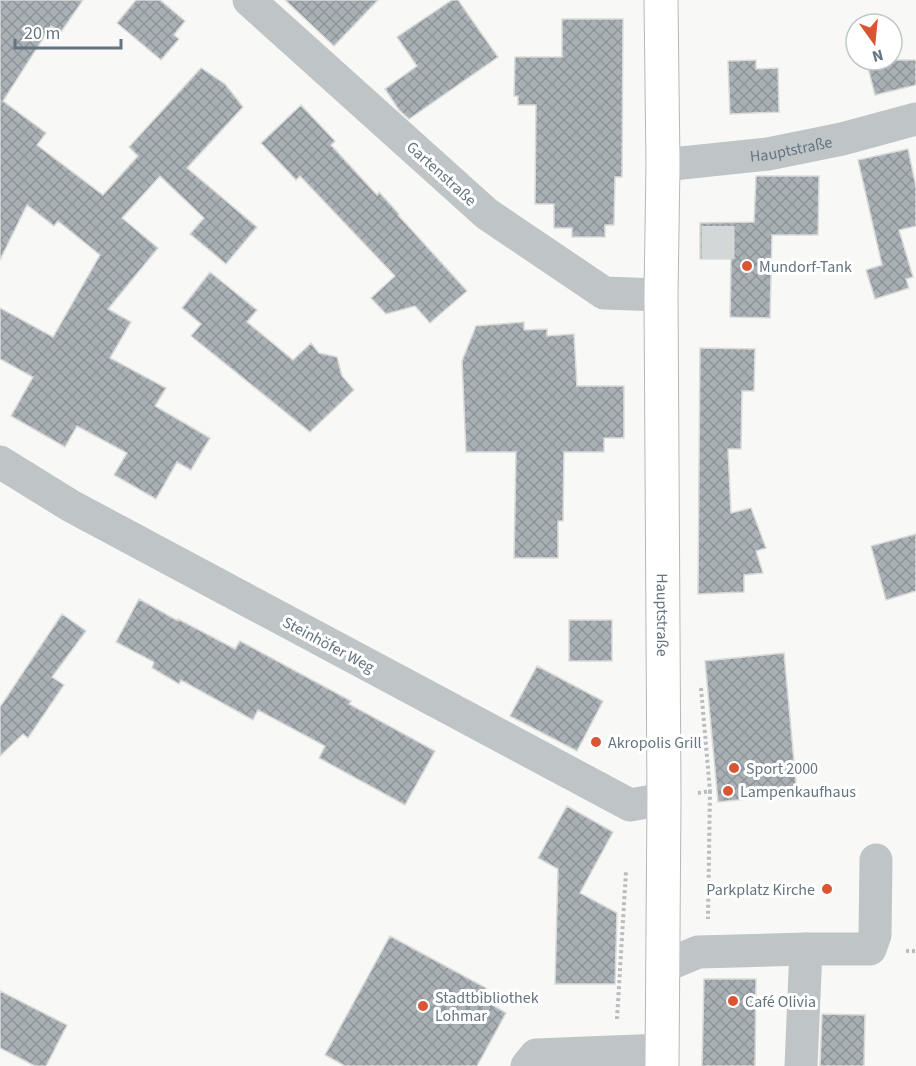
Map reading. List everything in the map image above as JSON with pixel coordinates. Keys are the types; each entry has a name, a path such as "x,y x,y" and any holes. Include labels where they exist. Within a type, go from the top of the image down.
{"main road":[{"name":"Hauptstraße","path":"661,0 664,799 662,1058"}],"street":[{"name":"Gartenstraße","path":"249,0 487,214 604,293 661,295"},
{"name":"Hauptstraße","path":"663,165 768,154 842,139 916,118"},
{"name":"Steinhöfer Weg","path":"0,462 71,506 630,806 664,799"},
{"path":"662,968 698,952 870,949 875,935 876,860"},
{"path":"801,1066 806,949"},
{"path":"527,1066 536,1055 662,1058"}],"building":[{"path":"0,0 83,0 61,32 51,26 3,101 46,133 37,145 103,195 138,156 129,147 201,68 225,84 243,107 187,168 257,227 226,264 190,234 204,218 160,176 122,218 158,248 108,309 131,322 110,358 166,388 155,406 210,438 191,470 177,462 156,499 114,475 127,453 77,426 65,447 11,416 33,377 0,359 0,308 53,337 100,255 58,221 54,226 27,205 0,260"},
{"path":"136,0 160,0 185,21 174,35 179,39 161,60 117,23"},
{"path":"285,0 378,0 334,46"},
{"path":"452,0 458,0 498,57 409,119 399,110 385,89 417,66 397,37"},
{"path":"562,19 623,19 622,177 615,177 614,225 605,225 605,237 572,237 572,228 554,228 554,204 535,204 536,105 518,105 518,96 514,96 515,57 562,57"},
{"path":"756,60 756,69 778,68 779,112 730,114 728,61"},
{"path":"904,60 916,60 916,85 875,95 869,72 904,72"},
{"path":"301,105 335,141 331,145 377,195 379,192 467,291 430,323 415,306 386,314 371,298 395,276 300,176 296,180 261,143"},
{"path":"908,149 916,187 916,226 899,230 913,277 906,279 909,288 875,299 866,270 882,265 858,160"},
{"path":"756,176 819,176 818,235 772,235 770,318 730,317 731,259 700,259 700,223 754,222"},
{"path":"210,272 257,310 247,322 293,360 311,343 319,353 337,357 342,376 354,390 310,432 191,336 201,324 182,308"},
{"path":"524,322 524,330 547,329 547,336 574,334 577,386 624,386 624,438 604,438 604,452 564,452 563,521 558,521 558,558 514,558 516,452 466,452 462,361 476,326"},
{"path":"700,348 755,349 754,391 742,391 741,449 728,449 731,513 751,508 766,548 756,551 763,573 744,575 744,592 698,594"},
{"path":"916,534 916,591 886,600 871,546"},
{"path":"139,599 235,649 240,641 351,701 349,704 435,751 405,805 319,758 325,746 258,710 253,720 181,680 179,684 152,668 154,662 116,642"},
{"path":"62,614 86,631 52,677 64,685 28,738 23,734 0,756 0,707"},
{"path":"569,620 612,620 612,661 569,661"},
{"path":"784,653 797,794 718,802 705,661"},
{"path":"537,666 603,701 577,751 510,716"},
{"path":"567,806 613,832 580,893 617,913 615,984 555,984 558,869 538,858"},
{"name":"Stadtbibliothek Lohmar","path":"390,936 486,988 481,998 506,1013 477,1066 345,1066 325,1055"},
{"path":"704,979 756,979 755,1066 702,1066"},
{"path":"0,991 67,1025 46,1066 35,1066 0,1048"},
{"path":"822,1014 865,1015 864,1066 820,1066"}],"tunnel":[{"path":"718,223 718,259"}],"place":[{"name":"Mundorf-Tank","path":"747,266"},
{"name":"Akropolis Grill","path":"596,742"},
{"name":"Sport 2000","path":"734,768"},
{"name":"Lampenkaufhaus","path":"728,791"},
{"name":"Parkplatz Kirche","path":"827,889"},
{"name":"Café Olivia","path":"733,1001"},
{"name":"Stadtbibliothek Lohmar","path":"423,1006"}]}
